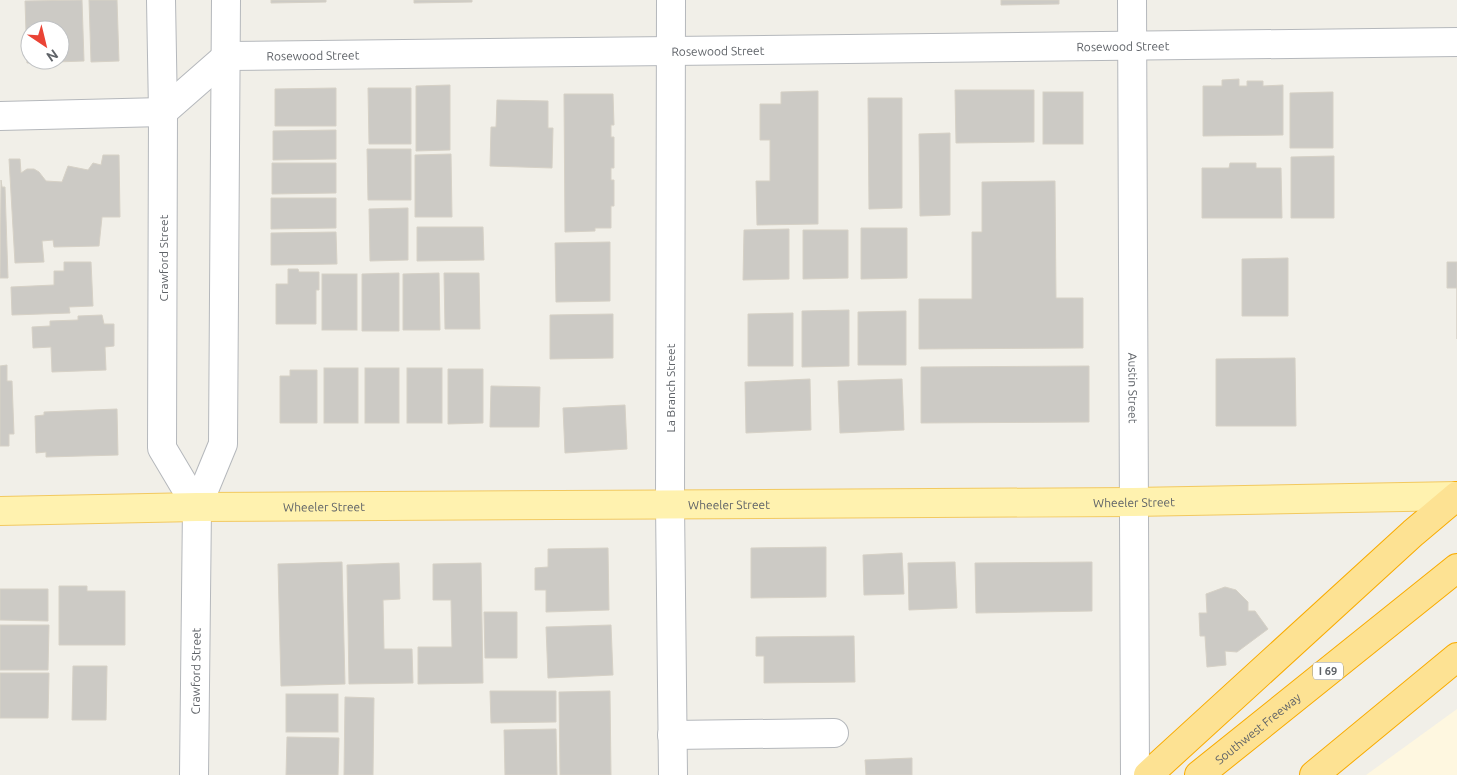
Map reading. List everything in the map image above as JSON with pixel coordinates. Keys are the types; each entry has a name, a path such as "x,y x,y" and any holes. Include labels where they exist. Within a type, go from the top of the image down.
{"highway":[{"path":"1148,775 1412,533 1457,496"},
{"name":"Southwest Freeway","path":"1200,775 1457,568"},
{"path":"1314,775 1457,658"},
{"path":"1319,775 1457,678"}],"main road":[{"name":"Wheeler Street","path":"0,511 197,507 1134,502 1457,496"}],"street":[{"name":"Crawford Street","path":"161,0 163,112 162,448 197,507"},
{"name":"Crawford Street","path":"194,775 197,507 223,444 226,0"},
{"name":"La Branch Street","path":"671,0 670,504 672,775"},
{"name":"Austin Street","path":"1132,0 1135,775"},
{"name":"Rosewood Street","path":"227,56 1457,42"},
{"path":"0,116 163,112 227,56"},
{"path":"672,736 834,733"}],"shaded area":[{"path":"1457,709 1457,775 1366,775"}],"building":[{"path":"82,0 84,61 70,61 70,20 26,20 25,1"},
{"path":"89,0 117,0 119,61 91,62"},
{"path":"271,0 326,0 326,2 271,3"},
{"path":"414,0 472,0 472,2 414,3"},
{"path":"1001,0 1059,0 1059,4 1001,5"},
{"path":"1239,79 1239,86 1247,86 1247,81 1263,81 1263,86 1283,85 1283,135 1203,136 1203,86 1222,86 1222,80"},
{"path":"450,85 450,150 416,151 416,86"},
{"path":"336,88 336,126 275,126 275,89"},
{"path":"368,88 411,88 411,144 369,144"},
{"path":"955,90 1034,90 1034,142 956,143"},
{"path":"818,91 818,224 757,225 756,181 770,181 770,140 760,140 760,104 781,104 781,92"},
{"path":"1043,92 1083,92 1083,144 1043,144"},
{"path":"1333,92 1333,148 1290,148 1290,93"},
{"path":"564,94 613,94 614,125 611,125 611,137 614,137 614,168 611,168 611,180 614,180 614,206 611,206 611,228 595,228 595,231 565,232"},
{"path":"868,98 902,98 902,208 869,209"},
{"path":"497,100 548,101 548,128 553,128 552,168 490,166 491,127 496,127"},
{"path":"336,130 336,159 273,160 273,131"},
{"path":"950,133 950,215 920,216 919,134"},
{"path":"367,149 411,149 411,200 368,200"},
{"path":"451,154 452,217 415,217 415,155"},
{"path":"103,155 119,155 120,217 102,217 99,246 54,247 53,240 42,241 44,262 15,263 9,159 20,159 21,173 27,169 34,169 46,181 62,182 68,166 88,170 93,163 101,165"},
{"path":"1334,156 1334,218 1291,218 1291,157"},
{"path":"272,163 336,163 336,193 272,194"},
{"path":"1230,163 1256,163 1256,168 1281,168 1282,218 1202,218 1202,168 1229,168"},
{"path":"1,180 2,187 5,187 8,278 0,278"},
{"path":"1055,181 1056,298 1083,298 1083,348 919,349 919,299 972,299 972,232 982,232 982,182"},
{"path":"271,198 336,198 336,228 271,229"},
{"path":"408,208 408,260 370,261 369,209"},
{"path":"417,227 483,227 484,260 417,261"},
{"path":"861,228 907,228 907,278 861,279"},
{"path":"789,229 789,279 743,280 744,230"},
{"path":"803,230 848,230 848,278 803,279"},
{"path":"336,232 337,264 271,265 271,233"},
{"path":"610,242 610,301 556,302 555,243"},
{"path":"1288,258 1288,316 1242,316 1242,259"},
{"path":"64,262 91,262 93,306 69,307 70,313 12,315 11,287 54,285 54,271 64,271"},
{"path":"1447,262 1457,262 1457,288 1447,288"},
{"path":"288,269 298,269 299,272 319,272 319,290 316,290 316,324 276,324 276,284 288,284"},
{"path":"399,273 399,331 362,331 362,274"},
{"path":"439,273 440,330 403,330 403,274"},
{"path":"444,273 479,273 480,329 445,329"},
{"path":"322,274 357,274 357,330 322,330"},
{"path":"849,310 849,366 802,367 802,311"},
{"path":"906,311 906,365 858,365 858,312"},
{"path":"793,313 793,366 748,366 748,314"},
{"path":"613,314 613,358 550,359 550,315"},
{"path":"102,315 104,324 114,324 114,346 105,347 106,370 52,372 51,347 33,348 32,327 50,326 50,321 78,320 78,316"},
{"path":"1295,358 1296,426 1216,426 1216,359"},
{"path":"7,365 7,381 12,381 14,434 9,434 9,446 0,446 0,366"},
{"path":"1089,366 1089,422 921,423 921,367"},
{"path":"324,368 358,368 358,423 324,423"},
{"path":"365,368 399,368 399,423 365,423"},
{"path":"407,368 442,368 442,423 407,423"},
{"path":"448,369 483,369 483,423 448,424"},
{"path":"290,370 317,370 317,423 280,423 280,376 290,376"},
{"path":"810,379 811,430 746,433 745,382"},
{"path":"902,379 904,430 840,433 838,381"},
{"path":"491,386 540,387 539,427 490,427"},
{"path":"625,405 627,449 565,453 563,408"},
{"path":"117,409 118,455 46,457 46,452 36,453 35,416 44,415 44,412"},
{"path":"826,547 826,597 751,598 751,548"},
{"path":"608,548 609,610 546,612 546,590 535,590 535,568 548,567 548,549"},
{"path":"902,553 904,594 864,595 863,555"},
{"path":"342,562 345,684 281,686 278,564"},
{"path":"955,562 957,608 909,610 908,563"},
{"path":"1092,562 1092,611 976,613 975,563"},
{"path":"399,563 400,599 383,600 384,649 412,649 413,683 349,684 347,565"},
{"path":"481,563 483,683 418,684 418,647 452,647 451,600 433,600 433,564"},
{"path":"59,586 87,586 87,591 125,591 125,645 59,645"},
{"path":"1225,587 1236,590 1248,602 1248,611 1255,611 1268,629 1237,652 1225,651 1226,665 1207,667 1205,636 1200,636 1199,613 1207,613 1206,594"},
{"path":"0,589 48,589 48,621 0,620"},
{"path":"484,612 517,612 517,658 485,658"},
{"path":"0,625 49,625 48,670 0,670"},
{"path":"611,625 613,675 548,678 546,627"},
{"path":"854,636 855,682 764,683 764,656 756,656 756,637"},
{"path":"73,666 107,666 106,720 72,720"},
{"path":"0,673 49,673 48,718 0,718"},
{"path":"490,691 556,691 556,722 491,723"},
{"path":"610,691 611,775 560,775 559,692"},
{"path":"286,694 338,694 338,732 286,732"},
{"path":"345,697 374,698 373,775 344,775"},
{"path":"556,729 557,775 505,775 504,730"},
{"path":"287,737 339,738 338,775 286,775"},
{"path":"912,758 912,775 866,775 865,760"}]}
